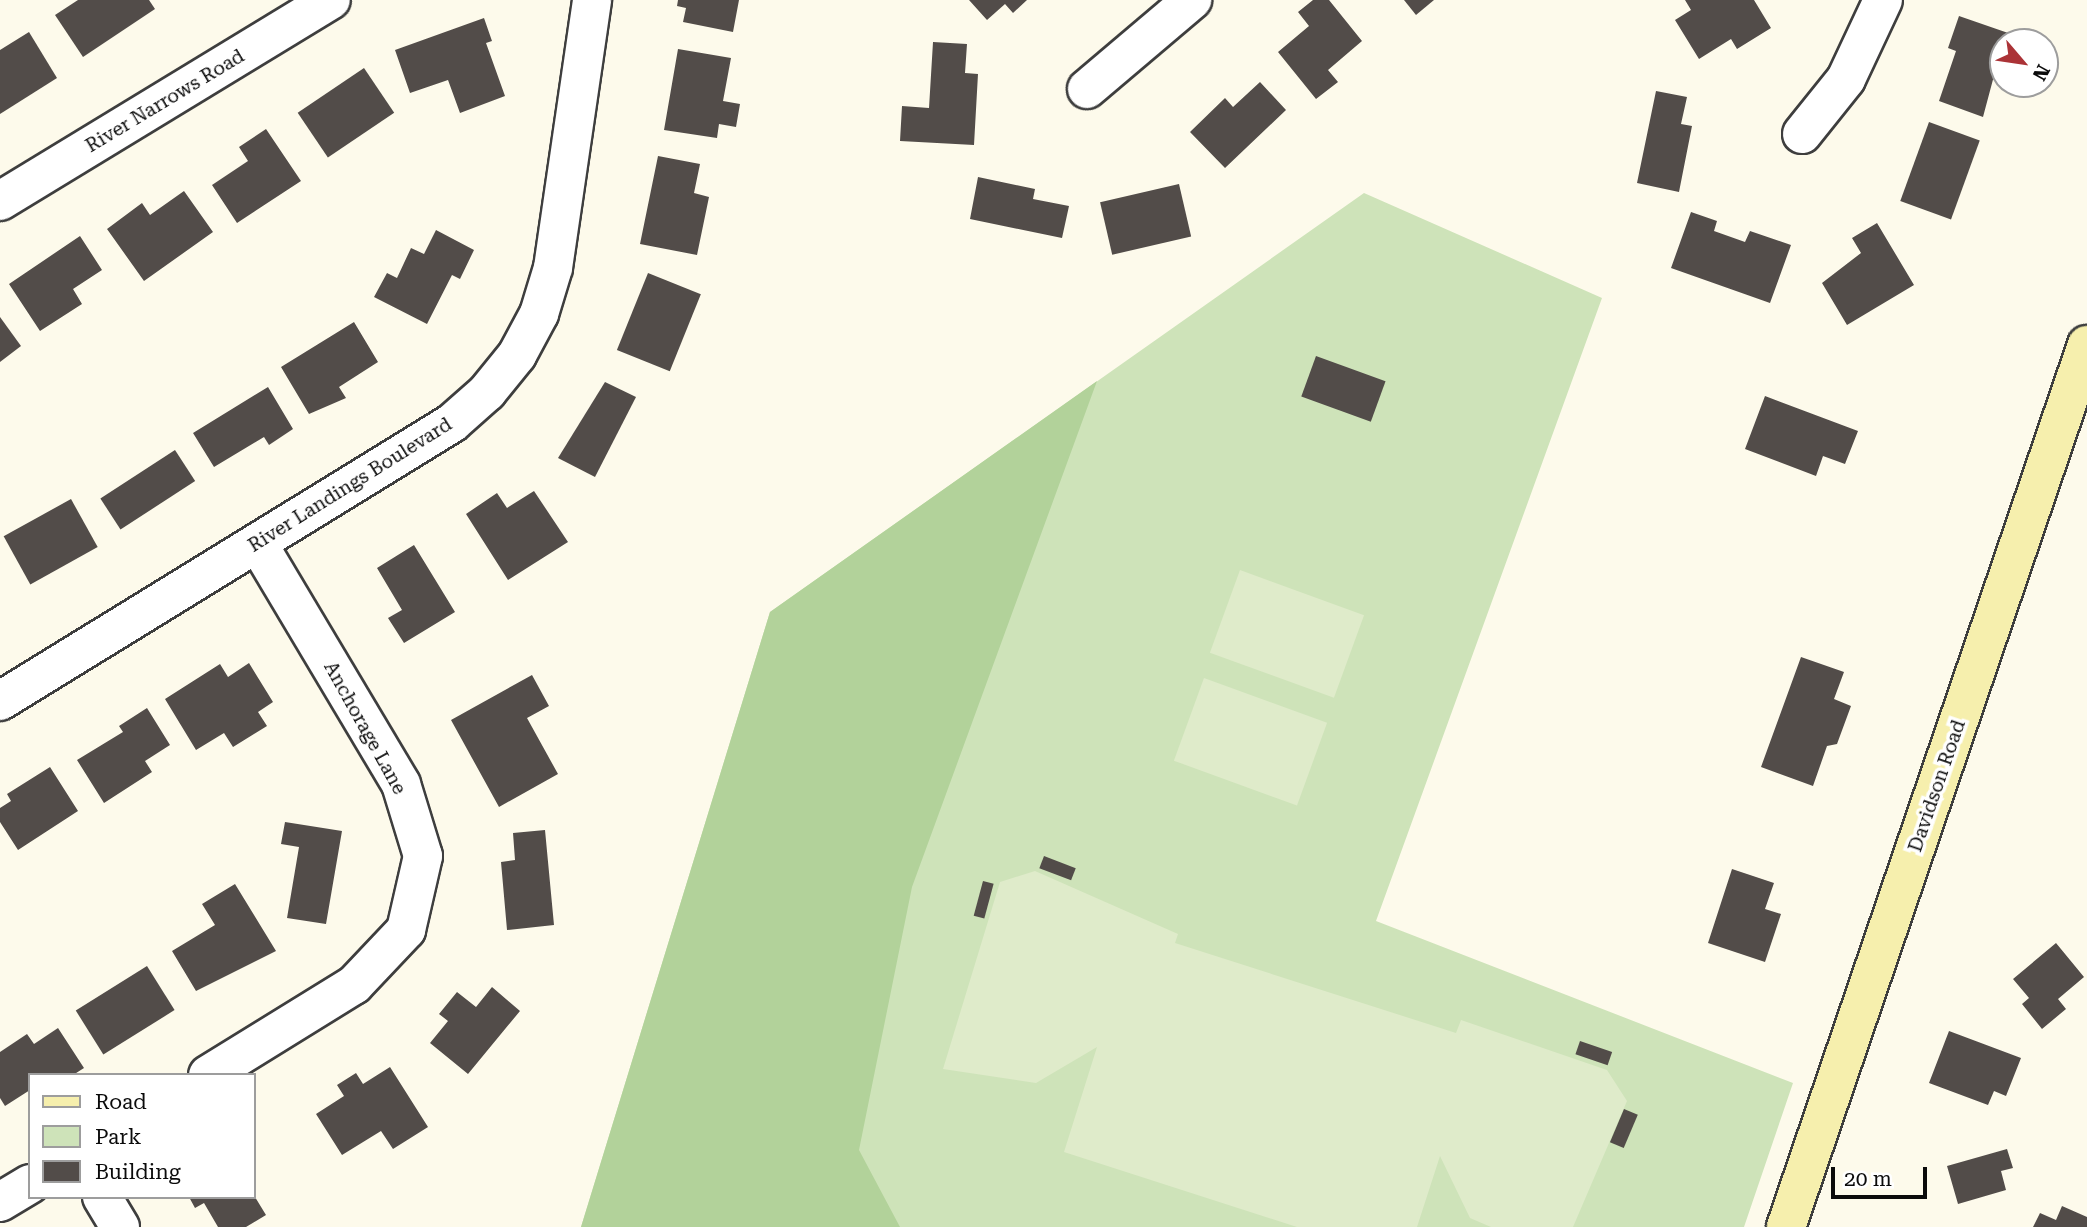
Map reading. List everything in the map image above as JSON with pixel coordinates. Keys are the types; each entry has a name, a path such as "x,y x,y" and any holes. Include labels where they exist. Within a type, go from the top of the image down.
{"main road":[{"name":"Davidson Road","path":"1787,1227 2087,345"}],"street":[{"name":"River Narrows Road","path":"0,201 331,0"},
{"name":"River Landings Boulevard","path":"0,701 452,423 517,355 539,314 553,268 592,0"},
{"path":"1087,89 1192,0"},
{"path":"1802,134 1846,79 1883,0"},
{"name":"Anchorage Lane","path":"211,1073 354,985 406,930 423,856 401,784 258,544"},
{"path":"0,1202 28,1185"},
{"path":"103,1199 120,1227"}],"green space":[{"path":"1364,193 1602,298 1376,921 1793,1083 1744,1227 581,1227 770,612"},
{"path":"1097,381 912,887 859,1150 900,1227 581,1227 770,612"},
{"path":"1240,570 1364,615 1334,698 1210,653"},
{"path":"1204,678 1327,723 1297,805 1174,761"},
{"path":"1035,871 1178,934 1175,943 1456,1033 1461,1020 1607,1070 1627,1101 1573,1227 1491,1227 1470,1218 1440,1156 1417,1227 1297,1227 1064,1152 1097,1047 1036,1083 943,1069 1000,882"}],"building":[{"path":"78,0 149,0 155,9 83,57 55,15"},
{"path":"678,0 739,0 733,32 683,22 686,8 677,6"},
{"path":"969,0 1027,0 1013,13 1005,4 987,20"},
{"path":"1313,0 1329,0 1362,41 1328,70 1338,82 1316,99 1278,52 1309,26 1298,12"},
{"path":"1404,0 1434,0 1416,15"},
{"path":"1685,0 1754,0 1771,28 1737,49 1731,39 1699,59 1675,20 1691,10"},
{"path":"1959,16 1994,28 1989,28 1989,94 1983,117 1939,101 1956,51 1948,48"},
{"path":"484,18 492,41 486,43 505,96 460,113 448,80 410,93 395,50"},
{"path":"29,32 57,78 0,114 0,50"},
{"path":"933,42 967,44 965,73 978,74 974,145 900,141 902,106 929,108"},
{"path":"678,49 731,58 723,101 740,104 736,127 719,124 717,138 664,130"},
{"path":"364,68 394,113 328,158 298,113"},
{"path":"1260,82 1286,110 1225,168 1190,132 1225,98 1233,107"},
{"path":"1656,91 1687,97 1681,124 1692,126 1679,192 1637,183"},
{"path":"1929,122 1980,140 1951,219 1900,201"},
{"path":"266,129 301,181 237,223 212,185 248,161 239,147"},
{"path":"658,156 700,164 694,193 709,197 697,255 640,244"},
{"path":"978,177 1035,189 1033,199 1069,206 1062,238 970,219"},
{"path":"1179,184 1191,237 1112,255 1100,202"},
{"path":"184,191 213,232 144,281 107,229 142,203 150,215"},
{"path":"1691,212 1717,221 1714,231 1745,242 1750,231 1791,245 1770,303 1671,268"},
{"path":"1877,223 1914,285 1847,325 1822,283 1861,253 1852,238"},
{"path":"436,230 474,250 460,279 452,275 427,324 374,297 387,273 397,278 411,248 424,254"},
{"path":"80,236 102,270 73,289 82,304 40,331 9,284"},
{"path":"648,273 701,294 670,371 617,350"},
{"path":"0,317 21,346 0,362"},
{"path":"354,322 378,362 339,387 346,398 309,414 281,367"},
{"path":"1316,356 1386,381 1371,422 1301,396"},
{"path":"605,382 636,397 595,477 558,458"},
{"path":"268,387 293,429 269,445 264,437 214,467 193,433"},
{"path":"1765,396 1858,431 1845,464 1823,456 1816,476 1745,449"},
{"path":"175,450 195,481 121,530 100,498"},
{"path":"534,491 568,542 508,580 466,514 497,493 507,508"},
{"path":"71,499 98,547 30,584 4,536"},
{"path":"414,545 455,612 404,643 388,618 402,610 377,568"},
{"path":"1801,657 1844,672 1834,699 1851,706 1837,744 1827,746 1813,786 1761,767"},
{"path":"249,663 273,702 258,712 267,726 233,747 224,733 196,750 165,699 220,664 228,677"},
{"path":"532,675 549,706 527,718 558,774 499,807 451,720"},
{"path":"147,708 170,745 145,761 152,772 104,803 77,760 123,732 119,726"},
{"path":"50,767 78,811 18,850 0,822 0,808 11,801 7,794"},
{"path":"285,822 342,831 326,924 287,918 299,847 281,844"},
{"path":"545,830 554,925 507,930 501,862 515,860 513,833"},
{"path":"1044,856 1076,868 1071,880 1039,868"},
{"path":"1732,869 1774,883 1765,909 1781,914 1765,962 1708,943"},
{"path":"983,881 994,884 984,919 974,916"},
{"path":"235,884 276,951 196,991 172,951 215,925 202,904"},
{"path":"2056,943 2084,977 2058,999 2066,1009 2042,1029 2022,1004 2029,998 2013,979"},
{"path":"147,966 175,1010 103,1055 76,1011"},
{"path":"492,987 520,1011 468,1074 430,1043 448,1021 439,1014 457,992 476,1007"},
{"path":"58,1028 84,1068 76,1073 28,1073 28,1091 5,1106 0,1098 0,1052 27,1034 34,1044"},
{"path":"1949,1031 2021,1058 2006,1096 1994,1091 1988,1105 1929,1083"},
{"path":"1580,1041 1612,1052 1608,1065 1575,1054"},
{"path":"390,1067 428,1127 393,1149 381,1131 342,1155 316,1114 344,1096 337,1085 356,1073 363,1084"},
{"path":"1624,1109 1638,1115 1624,1148 1610,1142"},
{"path":"2007,1149 2013,1168 2001,1171 2006,1190 1958,1204 1947,1166"},
{"path":"190,1199 256,1199 266,1215 246,1227 218,1227 204,1203 195,1208"},
{"path":"2062,1206 2087,1217 2087,1227 2033,1227 2040,1213 2056,1220"}]}
